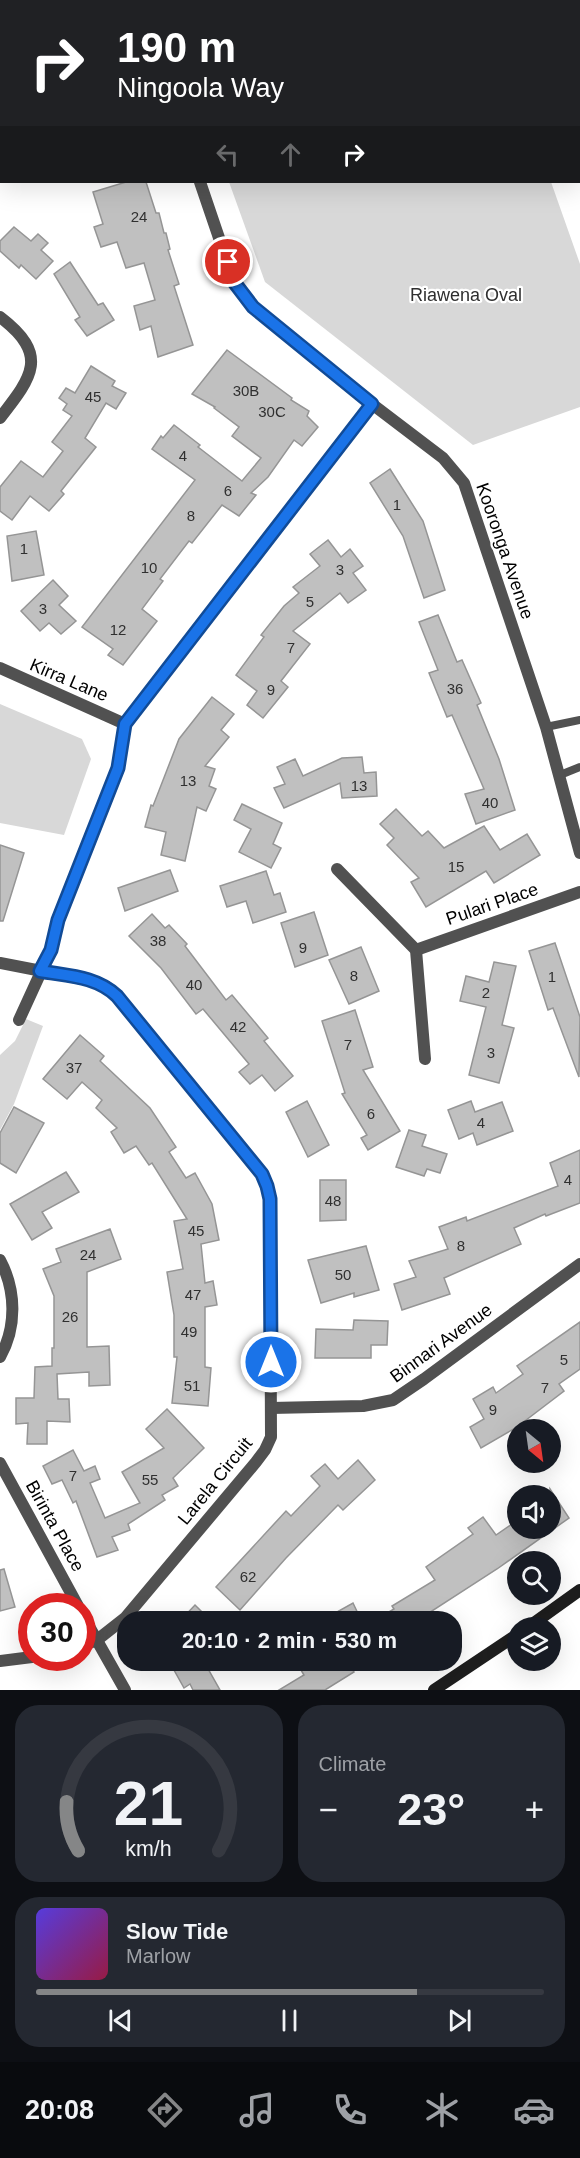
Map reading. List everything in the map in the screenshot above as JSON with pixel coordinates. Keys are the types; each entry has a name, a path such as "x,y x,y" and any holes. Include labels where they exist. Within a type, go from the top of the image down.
{"main road":[{"path":"542,1617 580,1590"},
{"path":"434,1690 507,1641"}],"street":[{"name":"Kooronga Avenue","path":"200,183 234,282 253,307 372,404 443,458 464,483 546,728 580,853"},
{"path":"0,317 17,330 24,339 31,367 30,377 24,387 0,418"},
{"path":"19,1020 51,950 58,920 118,768 125,724 372,404"},
{"name":"Kirra Lane","path":"0,668 125,724"},
{"path":"337,869 416,950 425,1059"},
{"name":"Pulari Place","path":"416,950 580,892"},
{"name":"Larela Circuit","path":"0,963 88,980 107,987 262,1174 270,1199 271,1437 261,1456 125,1618 97,1640"},
{"path":"0,1260 10,1286 12,1311 10,1333 0,1357"},
{"name":"Binnari Avenue","path":"271,1408 363,1406 393,1400 580,1264"},
{"name":"Birinta Place","path":"0,1463 71,1593"},
{"path":"97,1640 125,1690"},
{"path":"0,1661 18,1659"}],"lane":[{"path":"546,728 580,720"},
{"path":"560,776 580,767"}],"green space":[{"name":"Riawena Oval","path":"229,183 551,183 580,264 580,407 473,445 265,282"},
{"path":"0,704 82,739 91,759 64,835 0,823"},
{"path":"26,1019 43,1026 14,1104 0,1130 0,1055 15,1041"}],"building":[{"path":"123,183 146,183 156,213 159,213 164,233 166,233 170,249 168,250 179,284 174,286 193,345 158,357 151,326 140,330 134,306 155,300 144,263 126,268 117,242 101,247 94,227 103,224 93,192"},
{"path":"14,227 31,241 38,234 48,243 41,250 53,261 36,279 21,265 19,268 0,251 0,241"},
{"path":"70,262 98,305 103,303 114,320 87,336 75,320 80,317 54,274"},
{"path":"227,350 292,398 291,400 309,411 307,416 318,427 302,446 294,440 268,477 251,493 256,495 239,516 222,505 192,543 189,541 160,579 163,581 142,609 157,621 123,665 108,655 113,649 82,627 195,480 152,449 161,436 163,438 174,425 242,481 261,458 232,436 239,427 215,407 192,394"},
{"path":"91,366 115,381 112,386 126,393 116,409 106,403 85,438 96,447 61,491 64,494 49,511 30,496 12,520 0,511 0,487 21,461 43,477 63,451 52,442 72,416 63,410 67,404 59,398 66,388 75,393"},
{"path":"390,469 423,521 445,590 424,598 403,536 370,483"},
{"path":"36,531 44,575 12,581 7,536"},
{"path":"328,540 341,557 350,549 363,566 353,573 366,590 348,603 340,593 293,631 310,644 281,681 288,687 263,718 247,705 257,691 236,675 264,637 261,635 284,606 299,593 293,587 320,566 310,554"},
{"path":"53,580 68,596 59,605 76,621 61,634 49,623 40,631 21,611"},
{"path":"438,615 457,662 462,660 481,703 477,705 499,759 515,810 476,824 465,794 484,789 452,715 447,717 429,673 438,670 419,622"},
{"path":"212,697 234,714 221,730 229,737 205,766 215,769 209,786 216,789 206,811 197,807 185,861 161,855 166,832 145,827 151,805 153,806 179,739"},
{"path":"362,757 364,773 376,772 377,796 342,798 340,783 284,808 274,788 285,784 277,767 295,759 303,776 342,758"},
{"path":"242,804 282,823 273,844 281,848 271,868 239,852 251,829 234,820"},
{"path":"396,809 422,836 428,831 444,848 484,826 500,850 527,834 540,855 494,883 486,871 426,907 411,882 419,878 387,845 394,838 380,824"},
{"path":"0,845 24,853 3,921 0,921"},
{"path":"170,870 178,891 125,911 118,888"},
{"path":"266,871 274,895 280,893 286,912 253,923 246,901 227,907 220,886"},
{"path":"314,912 328,955 295,967 281,923"},
{"path":"152,914 165,928 169,925 187,944 185,946 226,1000 232,995 268,1038 264,1041 293,1076 275,1091 262,1075 250,1084 239,1072 249,1064 203,1009 196,1014 161,968 129,936"},
{"path":"555,943 580,1017 579,1077 553,1008 548,1010 529,951"},
{"path":"361,947 379,991 349,1004 329,960"},
{"path":"494,962 516,966 502,1025 514,1028 499,1083 469,1075 486,1007 460,1001 466,976 489,982"},
{"path":"355,1010 373,1067 363,1070 400,1131 368,1150 361,1138 367,1135 342,1094 345,1093 322,1021"},
{"path":"80,1035 104,1056 100,1061 150,1108 176,1147 169,1152 186,1178 195,1173 212,1204 219,1240 201,1244 205,1283 213,1281 217,1305 205,1307 205,1367 211,1368 208,1406 172,1403 177,1357 174,1357 174,1315 167,1272 183,1269 174,1221 187,1219 152,1163 149,1165 136,1146 124,1153 111,1132 117,1128 96,1108 102,1100 82,1082 67,1099 43,1079"},
{"path":"307,1101 329,1145 308,1157 286,1112"},
{"path":"471,1101 475,1112 502,1102 513,1131 477,1145 473,1133 459,1139 448,1110"},
{"path":"14,1107 44,1123 16,1173 0,1163 0,1133"},
{"path":"409,1130 426,1135 422,1146 447,1154 440,1173 427,1169 424,1176 396,1167"},
{"path":"580,1150 580,1203 546,1216 545,1214 514,1228 521,1244 444,1278 450,1294 402,1310 394,1284 416,1277 409,1261 448,1249 439,1227 466,1217 467,1221 558,1186 550,1163"},
{"path":"66,1172 79,1192 42,1212 52,1228 32,1240 10,1204"},
{"path":"320,1180 346,1180 346,1220 320,1221"},
{"path":"110,1229 121,1259 87,1272 87,1347 109,1346 110,1385 89,1386 89,1372 57,1374 58,1399 69,1399 70,1422 47,1421 47,1444 27,1444 28,1423 16,1424 16,1398 34,1398 35,1367 52,1366 52,1348 54,1348 54,1296 43,1269 61,1262 56,1249"},
{"path":"366,1246 379,1290 354,1297 354,1293 321,1303 308,1260"},
{"path":"354,1320 388,1321 387,1345 371,1345 371,1358 315,1358 316,1329 353,1330"},
{"path":"580,1322 580,1369 559,1384 564,1391 527,1419 507,1419 507,1433 481,1448 470,1427 484,1419 473,1399 493,1387 496,1393 523,1374 517,1366"},
{"path":"167,1409 204,1448 173,1478 178,1486 162,1495 165,1500 128,1524 130,1530 112,1537 118,1550 97,1557 76,1501 73,1503 62,1480 52,1484 43,1466 73,1450 84,1471 95,1466 100,1479 90,1483 105,1518 140,1503 122,1472 164,1448 146,1429"},
{"path":"358,1460 375,1480 343,1510 338,1505 286,1558 240,1610 216,1587 286,1511 291,1516 320,1486 311,1476 325,1464 338,1479"},
{"path":"561,1506 569,1518 561,1524"},
{"path":"483,1517 496,1535 507,1527 507,1539 539,1539 522,1551 507,1551 507,1562 432,1611 391,1611 394,1609 392,1606 435,1580 426,1567 473,1534 468,1528"},
{"path":"4,1569 15,1607 0,1611 0,1570"},
{"path":"353,1603 357,1611 339,1611"},
{"path":"195,1605 201,1611 189,1611"},
{"path":"175,1671 209,1671 220,1690 193,1690 190,1684 184,1688"},
{"path":"302,1671 354,1672 325,1690 279,1690 304,1675"}],"route":[{"path":"228,262 234,282 253,307 372,404 125,724 118,768 58,920 51,950 40,971 98,982 117,996 262,1174 270,1199 271,1362"}]}
